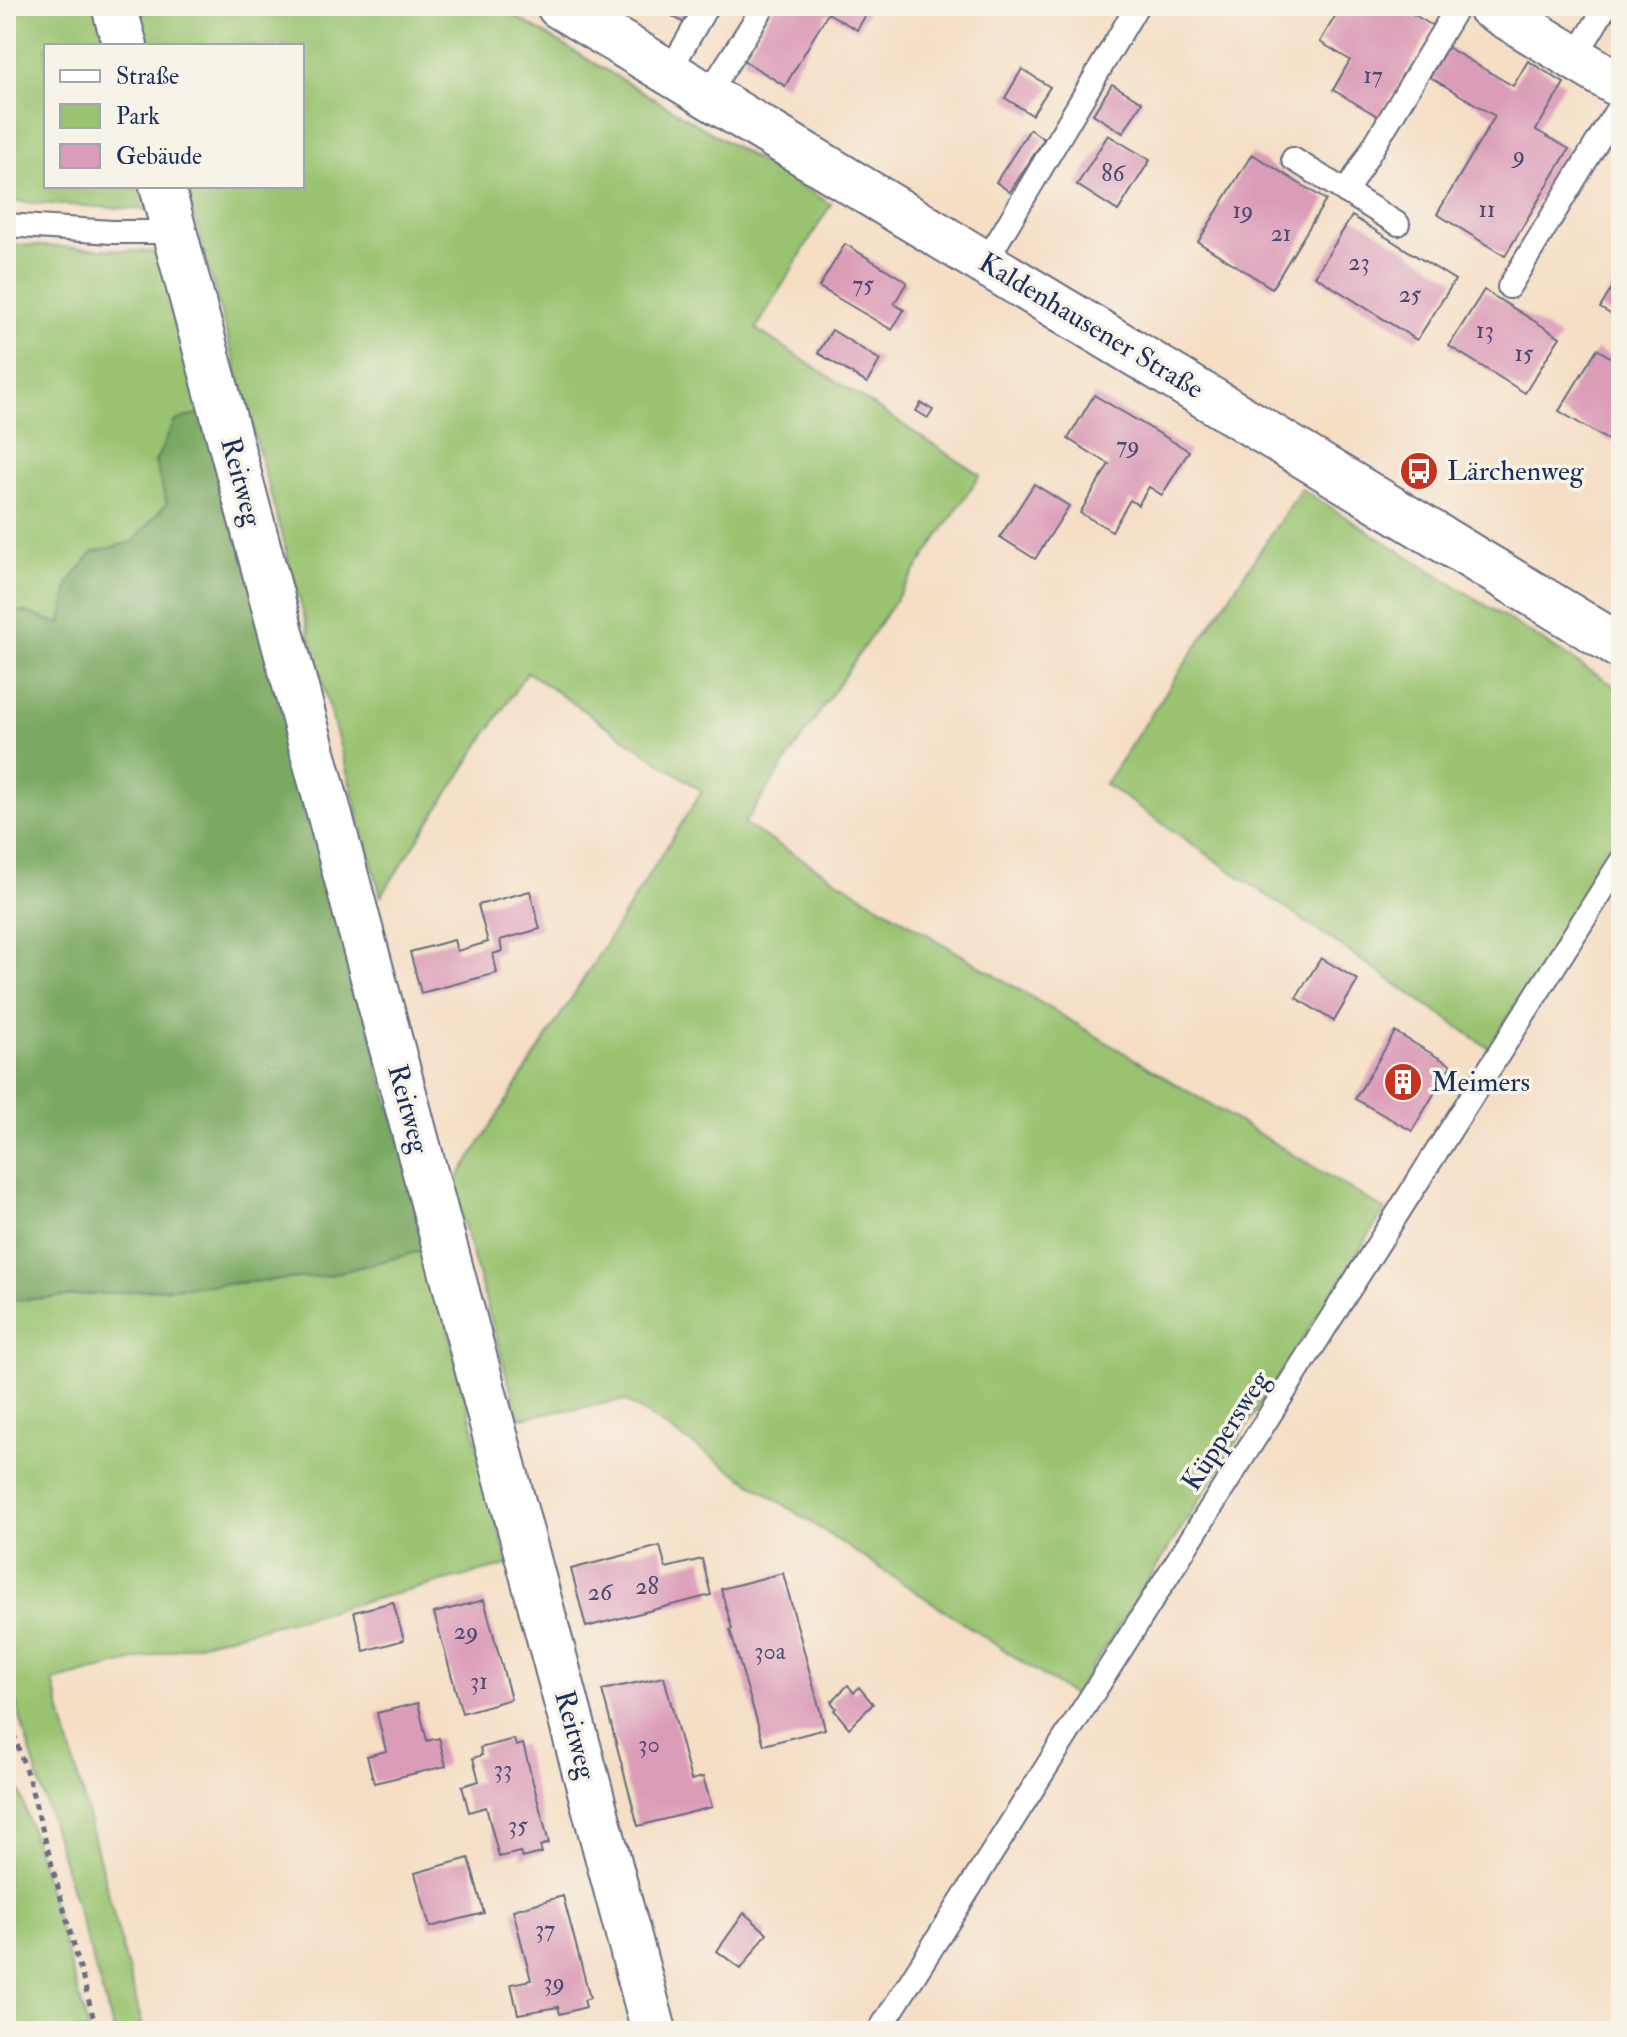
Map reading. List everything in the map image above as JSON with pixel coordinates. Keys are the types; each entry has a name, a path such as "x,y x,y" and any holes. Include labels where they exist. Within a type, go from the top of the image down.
{"street":[{"path":"114,6 124,44"},
{"name":"Kaldenhausener Straße","path":"559,6 1621,647"},
{"path":"1489,6 1621,86"},
{"name":"Reitweg","path":"163,188 654,2031"}],"lane":[{"path":"669,72 707,6"},
{"path":"708,94 764,6"},
{"path":"985,263 1137,6"},
{"path":"1346,192 1458,6"},
{"path":"1575,58 1606,6"},
{"path":"1509,287 1621,103"},
{"path":"1293,159 1398,224"},
{"path":"6,225 112,232 175,232"},
{"name":"Küppersweg","path":"879,2031 1621,861"}],"path":[{"path":"6,1711 29,1780 97,2031"}],"green space":[{"path":"6,6 103,6 113,44 44,44 44,188 151,188 147,210 6,201"},
{"path":"136,6 498,6 831,204 756,329 980,475 744,824 1385,1210 1074,1696 625,1400 519,1418 453,1186 702,791 527,672 381,896 187,188 304,188 304,44 146,44"},
{"path":"6,244 157,252 206,411 155,462 167,503 133,542 93,552 69,582 61,624 22,611 6,614"},
{"path":"206,411 428,1249 326,1276 6,1301 6,614 22,611 61,624 69,582 93,552 133,542 167,503 155,462 175,421"},
{"path":"1301,489 1621,690 1621,837 1489,1048 1105,784"},
{"path":"428,1249 508,1565 53,1681 144,2031 114,2031 6,1670 6,1301 326,1276"},
{"path":"6,1743 89,2031 6,2031"}],"building":[{"path":"655,6 695,6 684,23"},
{"path":"775,6 871,6 857,30 828,13 785,86 743,60"},
{"path":"1341,6 1399,6 1433,26 1379,117 1333,90 1350,60 1320,42"},
{"path":"1447,47 1513,86 1528,61 1564,83 1536,130 1569,149 1505,256 1437,214 1495,116 1430,77"},
{"path":"1022,69 1050,87 1032,115 1005,98"},
{"path":"1112,84 1142,102 1123,133 1093,114"},
{"path":"1030,129 1044,139 1010,192 996,182"},
{"path":"1108,135 1150,160 1118,211 1077,185"},
{"path":"1252,154 1326,200 1272,288 1198,242"},
{"path":"1352,216 1455,280 1417,340 1315,276"},
{"path":"845,244 907,282 894,304 904,310 892,330 819,287"},
{"path":"1621,273 1621,320 1600,308"},
{"path":"1484,290 1560,337 1525,393 1449,346"},
{"path":"832,330 880,360 867,383 818,353"},
{"path":"1597,349 1621,364 1621,426 1611,442 1559,411"},
{"path":"1094,395 1189,451 1162,495 1149,487 1138,505 1130,500 1112,531 1080,513 1109,464 1068,439"},
{"path":"921,403 933,410 928,418 916,411"},
{"path":"1034,484 1069,506 1035,559 1000,537"},
{"path":"530,891 540,929 500,940 502,951 493,954 497,973 421,993 410,952 454,940 457,951 488,942 478,905"},
{"path":"1321,958 1358,980 1334,1021 1296,998"},
{"name":"Meimers","path":"1395,1032 1451,1065 1412,1131 1355,1099"},
{"path":"660,1546 666,1568 702,1559 711,1595 586,1627 571,1569"},
{"path":"783,1573 825,1729 764,1745 721,1589"},
{"path":"484,1600 511,1699 462,1713 434,1613"},
{"path":"393,1602 404,1640 364,1651 354,1612"},
{"path":"664,1677 691,1780 703,1777 712,1807 638,1826 602,1690"},
{"path":"848,1685 854,1693 859,1687 873,1704 849,1728 831,1702"},
{"path":"418,1703 427,1741 439,1738 446,1766 374,1783 367,1756 386,1751 377,1713"},
{"path":"514,1739 516,1746 523,1744 549,1843 540,1846 542,1853 522,1858 520,1852 499,1857 486,1807 469,1812 462,1786 479,1781 473,1758 482,1755 480,1748"},
{"path":"469,1858 484,1913 430,1927 415,1873"},
{"path":"563,1896 590,1998 584,2000 586,2007 560,2014 558,2007 518,2014 511,1984 531,1980 513,1910"},
{"path":"744,1913 767,1933 741,1969 717,1951"}],"place":[{"name":"Lärchenweg","path":"1419,471"},
{"name":"Meimers","path":"1403,1082"}]}
